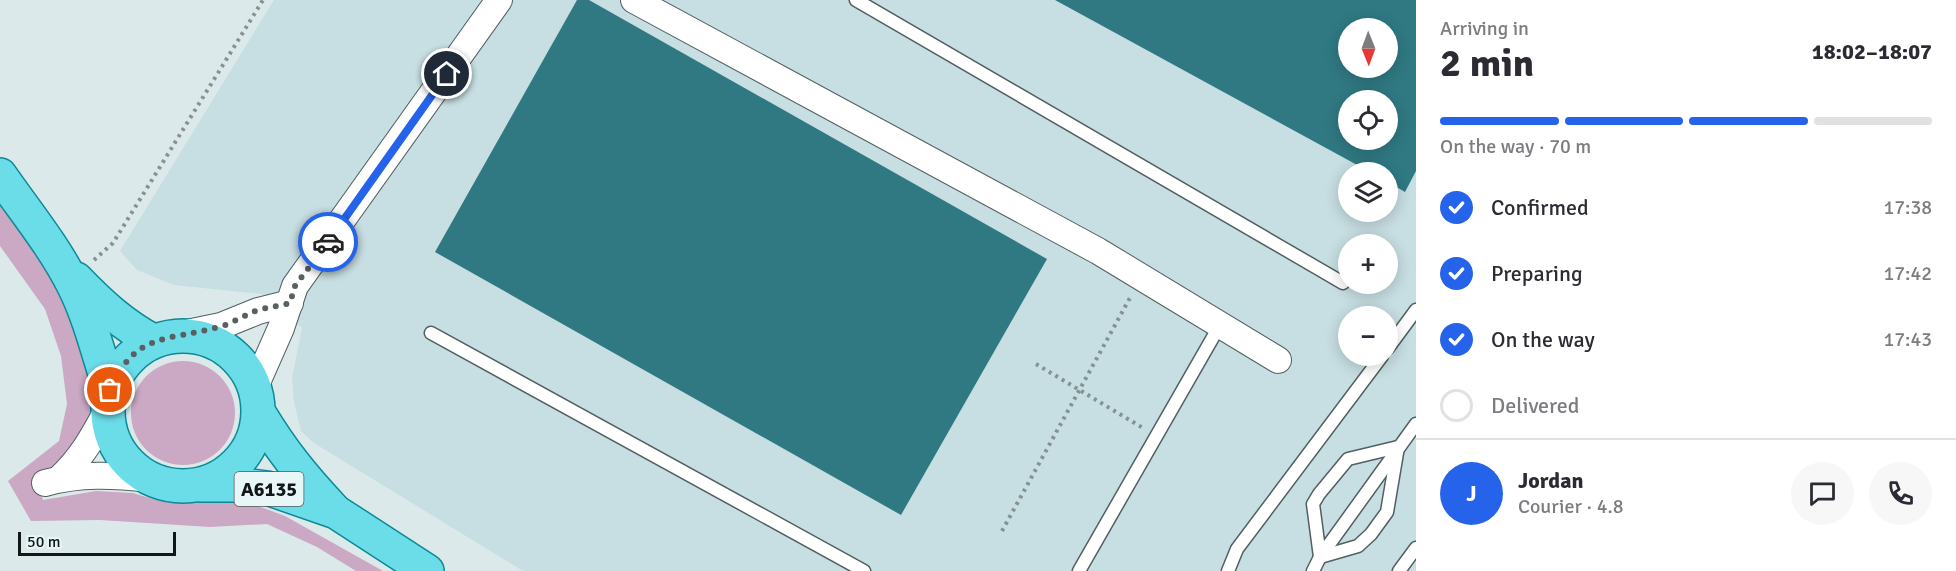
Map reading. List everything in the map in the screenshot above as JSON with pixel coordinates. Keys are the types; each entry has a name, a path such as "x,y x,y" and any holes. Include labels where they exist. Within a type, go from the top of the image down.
{"main road":[{"name":"A6135","path":"0,175 69,273 101,305 131,330 165,338 202,338 225,348 244,365 279,447 301,475 336,512 427,571"},
{"name":"A6135","path":"69,273 82,303 108,401 110,432 118,451 132,468 150,479 174,486 242,484 267,488 336,512"},
{"path":"108,401 118,371 132,355 165,338"},
{"name":"A6135","path":"199,485 223,475 242,459 254,437 257,400"}],"street":[{"path":"257,400 295,286 500,0"},
{"path":"634,0 1098,251 1278,360"},
{"path":"165,338 221,326 258,310 290,303"},
{"path":"108,401 86,449 75,464 52,481 83,476 116,475 150,479"}],"lane":[{"path":"856,0 1338,280"},
{"path":"1398,334 1416,310"},
{"path":"1079,571 1220,325"},
{"path":"431,333 864,571"},
{"path":"1228,571 1237,549 1374,366"},
{"path":"1313,571 1320,557 1416,424"},
{"path":"1320,557 1358,546 1371,534 1387,512 1398,447"},
{"path":"1320,557 1313,504 1319,495 1348,459 1398,447"},
{"path":"1399,571 1416,548"}],"path":[{"path":"69,273 113,243 263,0"},
{"path":"1002,531 1141,277"},
{"path":"1036,364 1156,437"}],"shaded area":[{"path":"274,0 1416,0 1416,571 523,571 314,443 301,431 294,402 292,378 302,328 262,294 174,285 137,270 120,251"},
{"path":"0,193 65,281 92,378 93,401 88,421 72,450 55,466 33,475 43,500 96,491 133,493 156,500 258,498 258,506 285,516 383,571 356,571 317,547 267,524 210,527 100,520 31,521 8,481 59,441 67,404 61,356 45,309 0,246"},
{"path":"183,361 203,365 220,376 231,393 235,413 231,433 220,450 203,461 183,465 163,461 146,450 135,433 131,413 135,393 146,376 163,365"}],"building":[{"path":"577,0 589,0 1047,259 901,515 435,252"},
{"path":"1055,0 1416,0 1416,171 1405,192 1398,188 1398,162 1352,162"}],"way so far":[{"path":"110,390 118,371 132,355 153,341 221,326 258,310 290,303 295,286 328,242"}],"route":[{"path":"328,242 447,74"}]}
